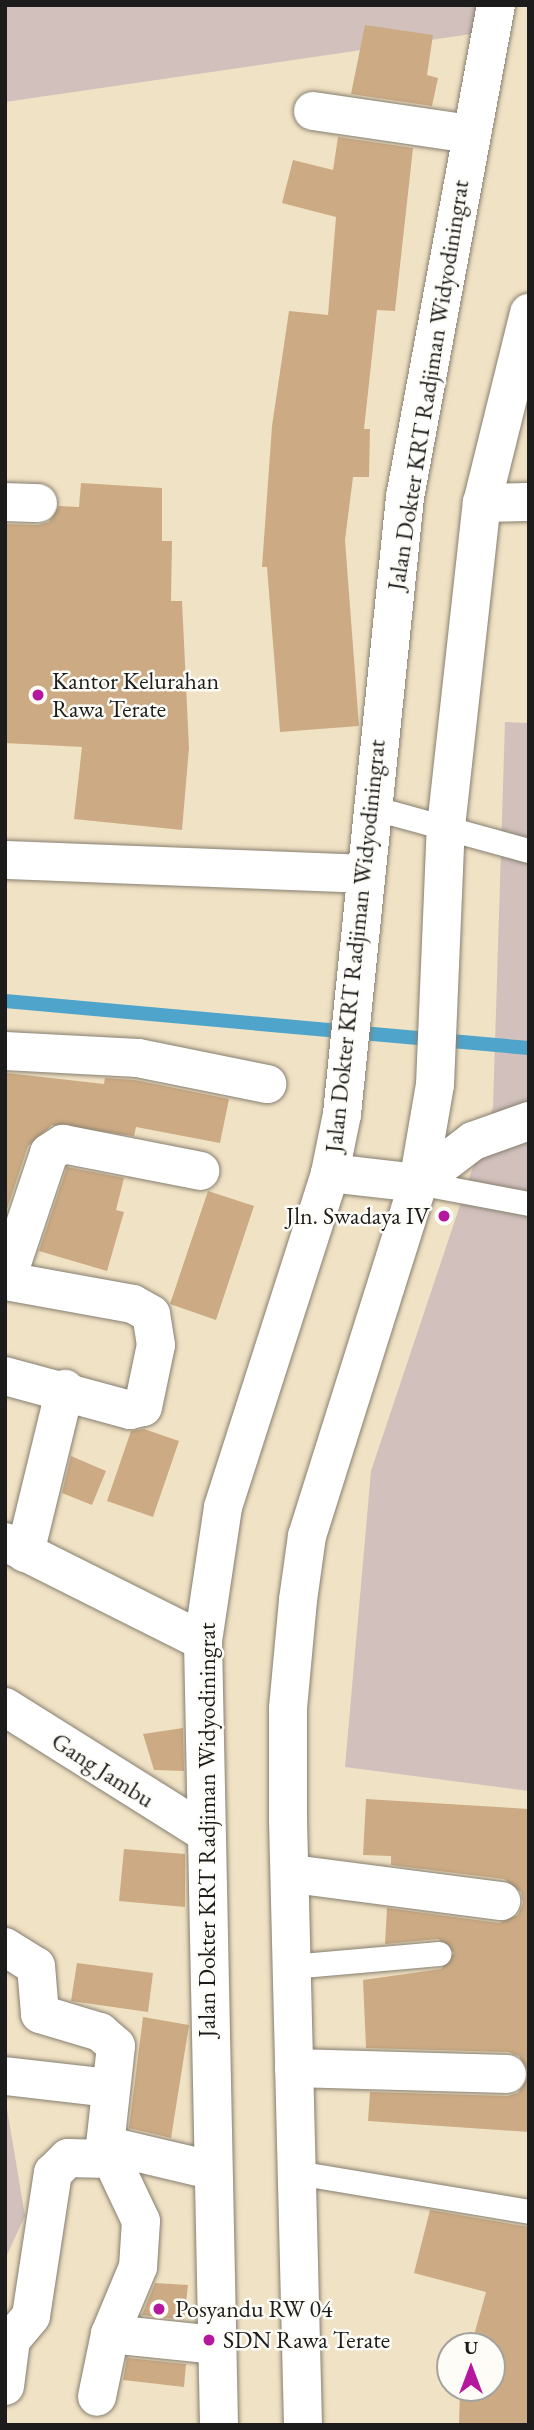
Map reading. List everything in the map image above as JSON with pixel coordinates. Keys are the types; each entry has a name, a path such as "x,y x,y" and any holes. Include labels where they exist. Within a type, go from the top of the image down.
{"main road":[{"name":"Jalan Dokter KRT Radjiman Widyodiningrat","path":"219,2425 203,1831 203,1641 240,1448 330,1173 346,1078 362,874 405,497 470,134 496,5"},
{"path":"313,111 470,134"},
{"path":"303,2425 291,1967 293,1874 288,1708 307,1536 418,1183 435,1085 446,827 482,503 529,313"},
{"path":"482,503 529,502"},
{"path":"5,860 362,874"},
{"path":"5,1051 138,1058 267,1084"},
{"path":"330,1173 418,1183 473,1141 529,1121"},
{"path":"5,1376 65,1390 130,1410 143,1407 156,1345 151,1314 133,1304 6,1281 49,1153 63,1144 200,1171"},
{"path":"65,1390 15,1547 203,1641"},
{"name":"Gang Jambu","path":"5,1707 203,1831"},
{"path":"293,1874 501,1901"},
{"path":"5,1947 36,1966 40,2014 111,2037 116,2046 108,2088 107,2152 141,2221 138,2267 110,2334 97,2397"},
{"path":"294,2068 507,2074"},
{"path":"5,2076 108,2088"},
{"path":"5,2386 11,2340 31,2316 53,2173 68,2158 107,2152 211,2170"},
{"path":"110,2334 217,2345"}],"lane":[{"path":"369,807 446,827 505,850 529,851"},
{"path":"418,1183 529,1204"},
{"path":"291,1967 439,1954"},
{"path":"297,2173 529,2212"}],"shaded area":[{"path":"5,5 490,5 485,32 5,102"},
{"path":"505,722 529,723 529,1791 345,1767 371,1471 493,1107"},
{"path":"5,2097 25,2216 5,2259"}],"building":[{"path":"365,25 433,35 427,75 438,78 432,106 351,94"},
{"path":"338,137 413,148 395,311 377,310 364,429 370,429 369,477 353,477 345,540 359,726 280,732 267,567 262,567 272,426 289,311 328,315 336,217 282,203 293,160 333,170"},
{"path":"81,483 162,488 162,541 172,541 171,601 182,601 189,748 182,830 74,819 82,747 5,743 5,524 38,525 49,522 59,506 79,507"},
{"path":"7,1073 104,1084 105,1078 135,1080 229,1099 220,1143 136,1127 134,1136 52,1125 28,1146 5,1215"},
{"path":"67,1167 124,1178 116,1210 124,1212 107,1271 39,1251"},
{"path":"208,1191 254,1206 216,1320 170,1304"},
{"path":"144,1429 179,1441 153,1517 107,1501 131,1431"},
{"path":"71,1456 106,1471 92,1505 62,1493"},
{"path":"183,1728 184,1771 154,1770 143,1734"},
{"path":"366,1799 529,1809 529,2074 519,2056 508,2052 366,2048 363,1980 441,1969 454,1953 438,1939 385,1944 387,1908 499,1923 518,1915 523,1903 521,1892 504,1879 391,1865 391,1856 363,1855"},
{"path":"124,1849 185,1854 185,1907 119,1901"},
{"path":"77,1963 153,1973 148,2012 71,2001"},
{"path":"143,2017 189,2025 171,2138 129,2128"},
{"path":"529,2075 529,2132 368,2121 370,2092 507,2096 518,2093"},
{"path":"430,2210 529,2227 529,2425 459,2425 460,2402 506,2402 506,2332 475,2332 486,2292 414,2273"},
{"path":"155,2283 188,2285 184,2320 142,2315"},
{"path":"127,2358 186,2364 184,2387 123,2380"}],"waterway":[{"path":"5,1001 529,1048"}],"place":[{"name":"Kantor Kelurahan Rawa Terate","path":"38,695"},
{"name":"Jln. Swadaya IV","path":"444,1216"},
{"name":"Posyandu RW 04","path":"159,2309"},
{"name":"SDN Rawa Terate","path":"209,2340"}]}
